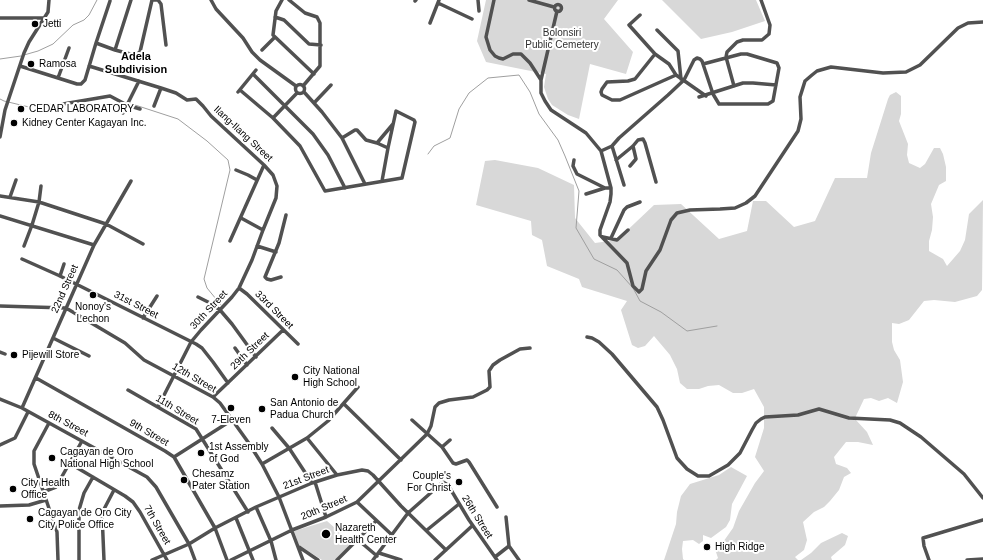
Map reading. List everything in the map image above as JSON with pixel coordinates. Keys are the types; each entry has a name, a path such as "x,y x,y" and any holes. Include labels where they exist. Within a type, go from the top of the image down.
{"street":[{"path":"0,137 9,98 24,53 29,42 48,12 49,0"},
{"path":"115,50 131,0"},
{"path":"96,43 115,50 136,55 140,52 152,0 158,0 161,4 166,45"},
{"path":"211,0 216,9 243,38 252,52 260,60 296,86 303,86"},
{"path":"282,0 277,8 272,33 274,38 314,74"},
{"path":"289,0 305,13 317,17 320,23 320,66 303,86"},
{"path":"478,0 479,11"},
{"path":"494,0 486,37 490,50 495,56 503,59 513,54 521,54 530,63 540,80"},
{"path":"529,0 554,7 557,11"},
{"path":"734,86 726,58 726,52 737,42 743,40 759,41 768,36 771,28 760,0"},
{"path":"20,66 81,84 85,80 93,50 110,1"},
{"path":"430,23 438,2 472,19"},
{"path":"554,7 558,2 562,8 560,11 557,11 540,80 542,97 551,110 586,133 601,151 611,188 610,202 600,230 601,237 627,263 633,286 639,292 642,289 644,277 650,264 660,250 671,220 677,213 690,210 735,208 746,203 755,196 798,131 801,119 800,97 805,81 812,74 824,68 838,67 883,73 906,72 920,65 958,28 968,23 983,22"},
{"path":"640,15 629,25 655,54 669,64 676,75 706,96"},
{"path":"276,17 284,20 309,44 320,45"},
{"path":"0,18 45,18"},
{"path":"657,30 678,51 682,79"},
{"path":"262,50 274,38"},
{"path":"58,78 69,48"},
{"path":"655,54 635,79 628,81 607,82 601,91 602,95 612,100 620,100 676,75"},
{"path":"601,151 612,146 619,138 668,95 682,79 695,59 700,59 703,64 716,102 721,105 772,103 779,68 777,63 747,54 736,54 703,64"},
{"name":"Ilang-Ilang Street","path":"89,66 176,93 187,100 194,99 198,101 210,116 273,175 278,186 276,198 252,260 239,288"},
{"path":"256,70 239,91 273,118 300,146 324,191 344,188 365,184 382,181 403,177 415,122 414,120 396,111 382,181"},
{"path":"253,74 285,105 318,141 328,156 344,188"},
{"path":"123,113 139,81"},
{"path":"700,97 750,82 776,85"},
{"path":"314,103 331,85"},
{"path":"296,86 295,91 297,93"},
{"path":"303,86 304,92 342,138 365,184"},
{"path":"154,106 161,88"},
{"path":"273,118 297,93 300,94 304,92"},
{"path":"63,104 110,96 140,108"},
{"path":"377,143 394,122"},
{"path":"342,138 357,130 366,140 388,148"},
{"path":"616,160 639,139 643,139 656,182"},
{"path":"612,146 624,185"},
{"path":"630,166 636,159 633,146"},
{"path":"574,160 573,166 577,174 605,188"},
{"path":"230,241 264,165"},
{"path":"236,170 248,174 257,180"},
{"path":"10,197 16,180"},
{"name":"22nd Street","path":"22,408 94,245 131,181"},
{"path":"24,246 39,202 41,186"},
{"path":"586,194 605,188 611,188"},
{"path":"0,196 39,202 106,224 143,244"},
{"path":"611,238 624,210 627,207 640,202"},
{"path":"281,277 271,280 266,278 284,227 286,215"},
{"path":"0,216 94,245"},
{"path":"241,218 263,230"},
{"path":"601,237 617,240 628,230"},
{"path":"257,246 276,252"},
{"name":"31st Street","path":"22,259 60,276 202,348 228,383"},
{"path":"60,276 64,264"},
{"name":"30th Street","path":"158,406 191,342 239,288"},
{"name":"33rd Street","path":"239,288 298,344"},
{"path":"143,318 156,296"},
{"path":"198,297 220,310 256,357"},
{"name":"12th Street","path":"0,306 66,308 126,343 144,360 213,397 220,403 262,464 279,497 299,547 302,560"},
{"name":"29th Street","path":"213,397 283,330"},
{"path":"587,337 599,342 612,354 657,407 677,458 687,469 698,476 709,476 728,465 740,453 756,423 761,419 798,415 819,409 849,418 890,420 900,424 920,437 964,474 983,498"},
{"path":"53,338 89,356"},
{"path":"236,348 247,365"},
{"path":"428,434 435,407 439,403 449,400 473,397 487,390 490,387 489,371 493,365 520,349 530,348"},
{"path":"0,352 5,354"},
{"name":"9th Street","path":"36,378 174,457 216,528 227,560"},
{"path":"262,464 307,438 328,421 358,387"},
{"name":"11th Street","path":"128,390 196,429 248,512"},
{"name":"8th Street","path":"0,399 22,408 147,477 156,487 189,544 195,560"},
{"path":"344,404 402,460"},
{"path":"0,445 15,438 28,412"},
{"path":"174,457 203,440 232,420"},
{"path":"412,420 442,447 453,463 456,464 467,460 469,462 497,507"},
{"path":"49,423 34,455 34,464 57,532 58,560"},
{"path":"272,428 289,448 313,482 326,517"},
{"name":"20th Street","path":"231,560 250,552 292,530 326,517 357,502 428,434"},
{"path":"307,438 337,475"},
{"path":"442,447 450,440"},
{"path":"43,492 56,486 82,441"},
{"name":"7th Street","path":"69,464 129,498 138,508 167,560"},
{"name":"21st Street","path":"152,560 189,544 256,507 313,482 337,475 365,470 370,472 408,513 446,550"},
{"path":"79,560 80,505 84,493 93,477"},
{"name":"26th Street","path":"408,513 441,483 445,482 472,526 496,559"},
{"path":"104,560 102,513 114,490"},
{"path":"0,506 29,504 46,500"},
{"path":"357,502 392,535"},
{"path":"427,530 459,504"},
{"path":"256,507 271,541 276,560"},
{"path":"373,560 408,513"},
{"path":"506,517 509,546 519,560"},
{"path":"236,518 253,560"},
{"path":"929,560 923,538 983,520"},
{"path":"337,560 376,521"},
{"path":"435,560 472,526"},
{"path":"357,539 378,554 401,560"},
{"path":"496,559 509,546"},
{"path":"299,547 316,560"},
{"path":"967,560 983,559"}],"green space":[{"name":"Bolonsiri Public Cemetery","path":"486,0 618,0 604,19 633,52 626,74 590,64 579,119 568,115 552,105 548,99 544,87 546,74 486,62 477,41"},
{"path":"662,0 756,0 765,21 732,32 701,39"},
{"path":"896,92 901,96 901,114 899,121 908,144 907,155 909,163 920,168 925,164 934,148 940,148 943,154 946,167 946,181 939,185 931,204 933,217 929,251 943,259 947,266 960,251 965,240 969,214 983,200 982,290 977,296 955,302 934,300 924,301 909,320 899,324 892,323 892,342 894,350 900,360 903,382 897,403 888,398 879,401 871,398 864,399 856,416 856,420 867,432 873,445 858,442 846,442 834,457 836,464 847,468 851,473 844,477 839,490 830,501 803,522 807,540 804,550 795,557 798,560 716,560 718,558 716,552 733,528 739,511 755,483 764,471 755,457 764,428 764,407 754,389 742,393 733,393 719,385 699,389 687,389 680,383 677,369 670,355 654,336 645,346 638,348 632,345 621,310 627,301 582,287 579,279 547,266 542,240 532,235 531,221 476,205 485,161 495,160 538,168 574,185 575,218 595,243 617,240 654,205 681,204 719,239 747,231 753,201 766,201 794,227 815,221 835,178 867,178 871,153 888,99 890,95"},
{"path":"731,467 747,476 732,504 730,520 726,527 711,538 703,535 703,541 699,544 693,540 683,541 682,549 684,560 664,560 676,524 681,496 690,484 719,475"},
{"path":"327,521 352,543 335,560 322,560 299,545 294,531"},
{"path":"842,533 848,536 845,545 831,557 832,560 801,560 821,543"}],"waterway":[{"path":"24,55 38,51 53,44 73,25 84,20 89,15 97,0"},
{"path":"0,59 21,56"},
{"path":"428,154 434,146 450,138 459,109 469,93 488,78 519,75 530,92 539,114 558,140 565,156 579,191 576,228 594,259 617,270 633,288 640,301 661,312 687,331 717,326"},
{"path":"0,99 29,107 62,103"},
{"path":"129,103 178,119 207,141 228,160 230,170 204,279 207,288 221,305"}],"place":[{"name":"Jetti","path":"35,24"},
{"name":"Ramosa","path":"31,64"},
{"name":"CEDAR LABORATORY","path":"21,109"},
{"name":"Kidney Center Kagayan Inc.","path":"14,123"},
{"name":"Nonoy's Lechon","path":"93,295"},
{"name":"Pijewill Store","path":"14,355"},
{"name":"City National High School","path":"295,377"},
{"name":"7-Eleven","path":"231,408"},
{"name":"San Antonio de Padua Church","path":"262,409"},
{"name":"1st Assembly of God","path":"201,453"},
{"name":"Cagayan de Oro National High School","path":"52,458"},
{"name":"Chesamz Pater Station","path":"184,480"},
{"name":"Couple's For Christ","path":"459,482"},
{"name":"City Health Office","path":"13,489"},
{"name":"Cagayan de Oro City City Police Office","path":"30,519"},
{"name":"Nazareth Health Center","path":"326,534"},
{"name":"High Ridge","path":"707,547"}],"district":[{"name":"Adela Subdivision","path":"136,63"}]}
